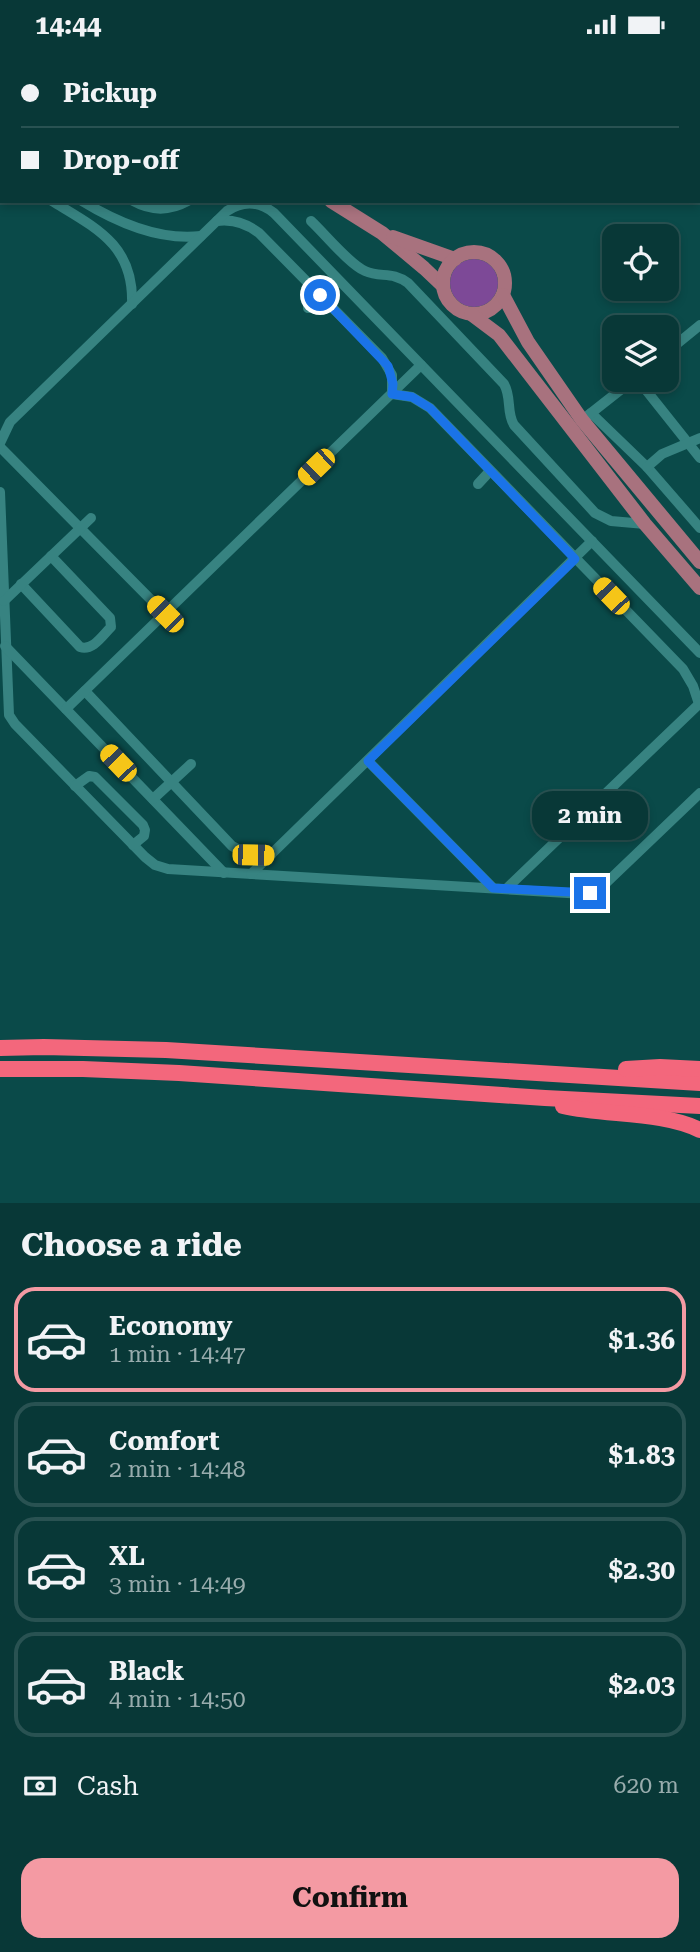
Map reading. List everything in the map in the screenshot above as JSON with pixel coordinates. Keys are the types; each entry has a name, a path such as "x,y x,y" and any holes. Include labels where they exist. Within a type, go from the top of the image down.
{"highway":[{"path":"0,1048 166,1050 700,1083"},
{"path":"588,1076 619,1070 660,1067 700,1069"},
{"path":"0,1069 179,1073 545,1098 700,1105"},
{"path":"545,1098 560,1105 586,1111 662,1119 700,1129"}],"main road":[{"path":"336,203 382,233 443,286"},
{"path":"382,233 454,259"},
{"path":"473,252 493,258 500,266 505,285 503,295 494,307 487,312 471,314 454,307 447,299 443,286 445,271 454,259 473,252"},
{"path":"503,295 528,342 700,562"},
{"path":"471,314 499,335 645,524 700,589"}],"street":[{"path":"55,203 115,245 131,279 132,304"},
{"path":"86,203 147,232 174,237 201,236"},
{"path":"150,204 167,208 182,203"},
{"path":"165,614 0,445 10,422 201,236 232,208 257,204 268,209 700,653"},
{"path":"217,221 235,221 252,227 388,366 393,384 392,394"},
{"path":"312,221 362,269 374,274 392,275 408,283 504,384 509,395 510,416 514,425 595,513 611,521 645,524"},
{"path":"308,308 320,295"},
{"path":"679,342 700,325"},
{"path":"66,709 421,365"},
{"path":"618,392 587,417 647,467 700,528"},
{"path":"648,392 700,458"},
{"path":"392,394 402,394 422,402 683,669 700,703 506,889"},
{"path":"647,467 662,454 700,438"},
{"path":"478,484 490,471"},
{"path":"0,492 8,710 11,720 150,862 162,868 584,894 596,891 606,884 700,793"},
{"path":"4,601 91,518"},
{"path":"251,874 592,541"},
{"path":"21,584 79,647 86,649 92,646 111,627 110,618 51,556"},
{"path":"5,646 224,873"},
{"path":"85,691 232,846 247,853 271,855"},
{"path":"368,761 493,888"},
{"path":"153,799 191,764"},
{"path":"75,786 89,776 95,777 143,825 144,836 133,845"}],"shaded area":[{"path":"474,259 491,266 498,283 491,300 474,307 457,300 450,283 457,266"}],"route":[{"path":"320,295 388,366 392,375 392,394 412,397 430,408 575,559 368,761 493,888 590,893"}]}
